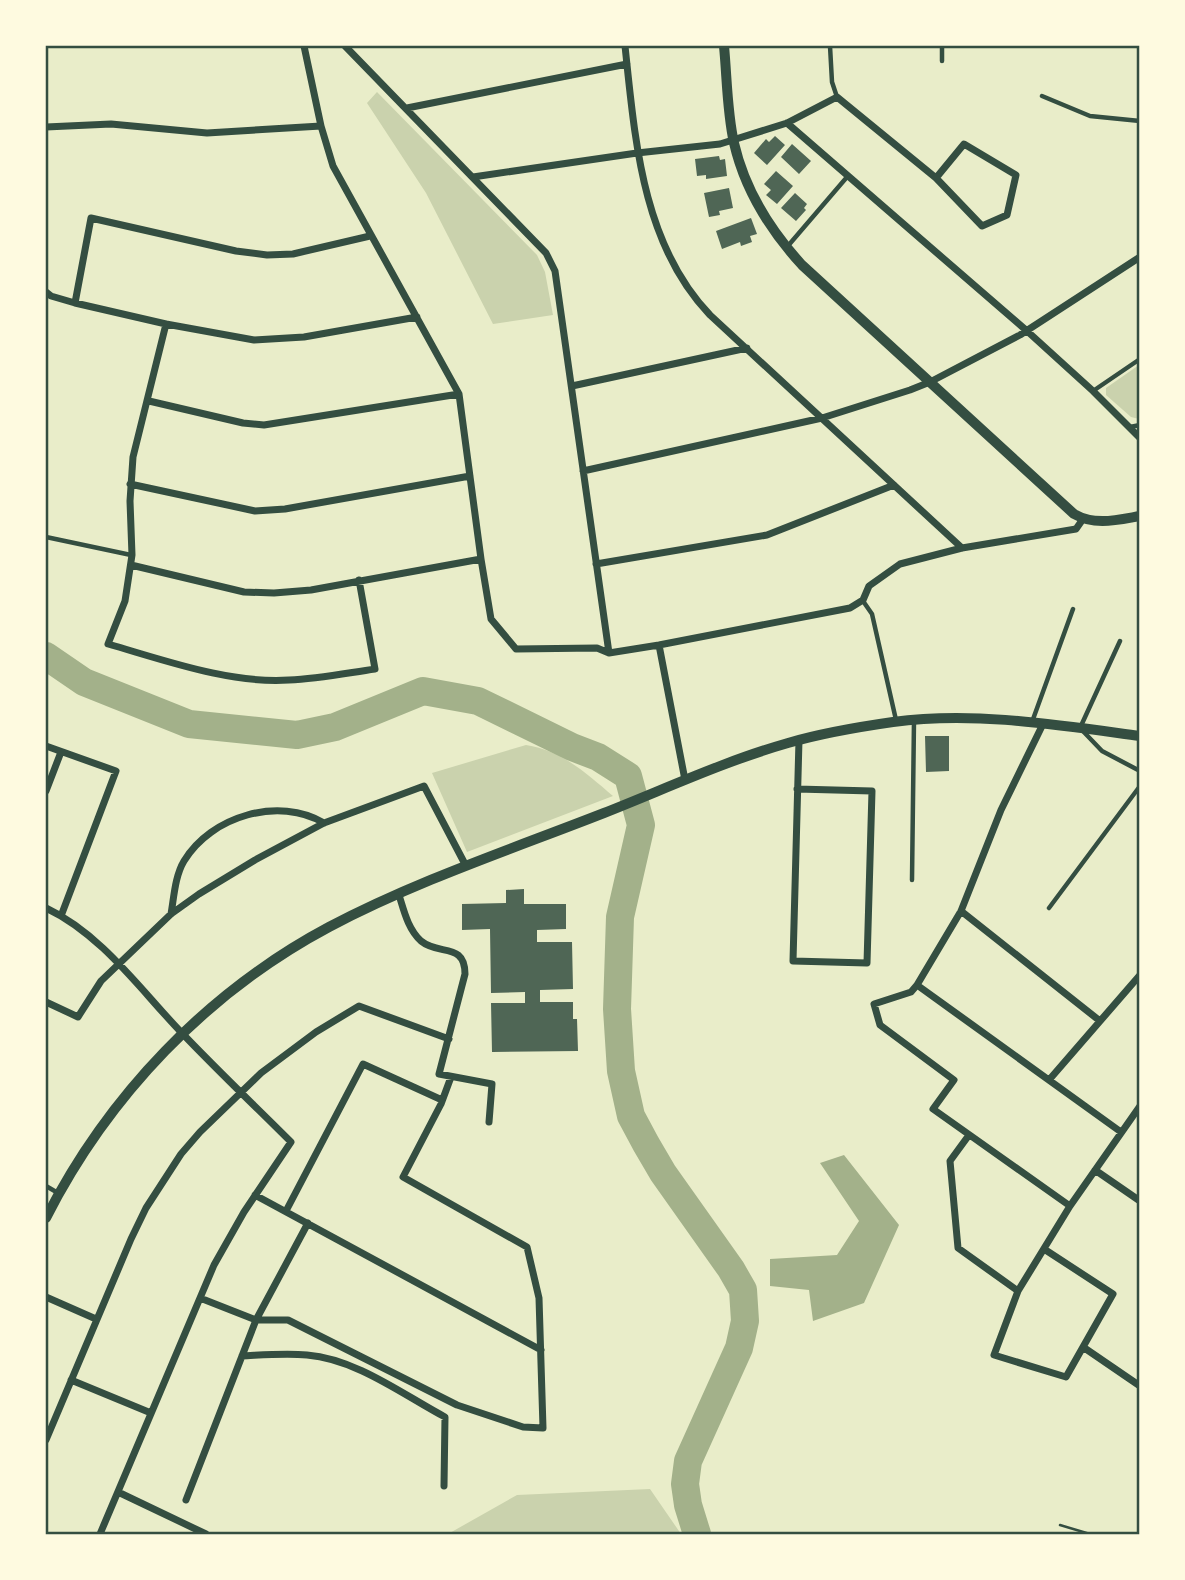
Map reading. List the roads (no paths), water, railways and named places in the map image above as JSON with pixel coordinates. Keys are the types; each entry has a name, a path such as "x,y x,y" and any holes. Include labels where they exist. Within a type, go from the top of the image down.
{"street":[{"path":"304,46 333,166 459,394 491,619 516,649 597,648 608,653 850,608 863,600 869,586 900,564 962,548 1076,529 1083,519"},
{"path":"345,46 546,253 555,271 608,653"},
{"path":"625,46 637,153 651,205 678,276 709,315 962,548"},
{"path":"724,46 734,140 754,198 786,247 1074,514 1083,519 1104,522 1139,516"},
{"path":"407,108 627,64"},
{"path":"473,177 720,144 787,123 837,97 936,178 982,226 1007,215 1016,175 964,144 936,178"},
{"path":"787,123 1027,331 1130,426 1139,438"},
{"path":"46,127 111,124 207,133 321,125"},
{"path":"75,303 91,218 236,251 267,255 293,254 370,236"},
{"path":"583,471 822,418 930,382 1027,331 1139,257"},
{"path":"46,292 75,303 166,324 254,340 271,341 417,317"},
{"path":"166,324 133,457 132,555 125,601 108,644 175,664 250,679 288,681 375,669 359,580"},
{"path":"572,386 747,348"},
{"path":"149,401 243,423 264,425 459,394"},
{"path":"131,484 255,511 285,509 470,476"},
{"path":"596,564 767,535 894,485"},
{"path":"131,565 244,592 274,593 311,590 481,559"},
{"path":"659,645 685,780"},
{"path":"46,1218 58,1192 119,1102 146,1069 182,1033 248,979 290,950 338,923 399,895 685,780 799,740 897,722 966,719 1037,723 1139,736"},
{"path":"1037,723 961,911 911,992 874,1004 880,1025 954,1080 933,1109 1070,1206"},
{"path":"797,789 872,791 867,963 793,961 797,789 799,740"},
{"path":"46,746 116,771 61,916"},
{"path":"46,791 61,752"},
{"path":"46,1002 78,1017 101,981 170,914 255,860 324,824 424,786 466,866"},
{"path":"170,914 176,883 184,862 202,838 252,813 277,810 312,816 324,824"},
{"path":"399,895 410,927 421,941 432,947 455,952 462,957 466,965 466,975 439,1074 492,1084 489,1122"},
{"path":"46,908 61,916 104,949 182,1033 291,1142 228,1237 100,1535"},
{"path":"961,911 1100,1021"},
{"path":"1049,1080 1139,975"},
{"path":"917,985 1121,1132"},
{"path":"46,1440 131,1240 161,1184 181,1154 240,1091 285,1053 359,1006 449,1039"},
{"path":"286,1211 363,1064 442,1100"},
{"path":"200,1298 256,1320 288,1320 457,1405 483,1415 537,1429 543,1428 539,1298 527,1247 403,1177 451,1077"},
{"path":"1044,1249 1113,1294 1066,1377 994,1355 1018,1291 1070,1206 1139,1106"},
{"path":"969,1135 950,1161 958,1248 1018,1291"},
{"path":"1095,1170 1139,1201"},
{"path":"255,1195 541,1350"},
{"path":"186,1500 256,1320 309,1223"},
{"path":"46,1297 96,1319"},
{"path":"1083,1347 1139,1385"},
{"path":"242,1356 309,1355 334,1360 357,1369 444,1417 444,1486"},
{"path":"71,1380 151,1413"},
{"path":"118,1493 206,1535"}],"lane":[{"path":"830,46 832,82 837,97"},
{"path":"942,46 943,61"},
{"path":"1042,96 1090,116 1139,121"},
{"path":"786,247 848,176"},
{"path":"1093,391 1139,359"},
{"path":"1130,426 1139,425"},
{"path":"46,537 132,555"},
{"path":"863,600 872,614 897,722"},
{"path":"1037,723 1073,609"},
{"path":"1120,641 1080,728 1102,751 1139,771"},
{"path":"912,880 914,720"},
{"path":"1049,908 1139,786"},
{"path":"46,1186 58,1192"}],"waterway":[{"path":"46,656 84,682 189,724 297,735 335,727 423,691 478,701 598,757 628,776 641,825 620,917 617,1009 621,1071 631,1116 663,1173 743,1290 745,1321 739,1348 688,1461 685,1484 697,1534"}]}
